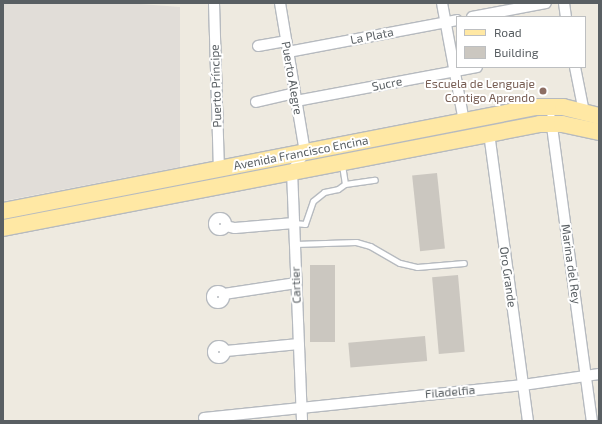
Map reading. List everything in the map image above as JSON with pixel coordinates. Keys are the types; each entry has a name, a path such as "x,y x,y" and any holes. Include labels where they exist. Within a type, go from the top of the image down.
{"main road":[{"name":"Avenida Francisco Encina","path":"3,211 536,107 550,107 592,114"},
{"name":"Avenida Francisco Encina","path":"3,228 489,133 552,124 599,132"},
{"path":"92,194 95,211"}],"street":[{"name":"Puerto Príncipe","path":"214,3 219,168"},
{"name":"Puerto Alegre","path":"281,3 305,152"},
{"path":"442,3 464,122"},
{"path":"477,16 546,3"},
{"path":"564,3 566,16"},
{"name":"La Plata","path":"288,52 456,20"},
{"path":"258,46 286,41"},
{"name":"Sucre","path":"256,102 472,68"},
{"path":"575,68 592,114"},
{"name":"Marina del Rey","path":"550,107 592,421"},
{"name":"Oro Grande","path":"489,133 528,421"},
{"path":"292,171 305,152"},
{"name":"Cartier","path":"292,171 302,421"},
{"path":"226,226 235,228 294,223"},
{"path":"224,294 296,283"},
{"path":"226,351 298,344"},
{"name":"Filadelfia","path":"204,418 301,406 523,385 599,374"}],"lane":[{"path":"341,162 345,184"},
{"path":"294,223 304,224 313,201 324,192 338,189 345,184 375,180"},
{"path":"295,244 356,242 370,246 395,261 417,267 464,263"}],"shaded area":[{"path":"3,3 127,3 180,7 180,167 3,201"}],"building":[{"path":"437,173 445,249 420,251 412,176"},
{"path":"310,265 335,265 335,342 310,342"},
{"path":"458,275 465,352 439,354 432,277"},
{"path":"425,336 427,361 350,368 348,343"}],"place":[{"name":"Escuela de Lenguaje Contigo Aprendo","path":"543,91"}]}
